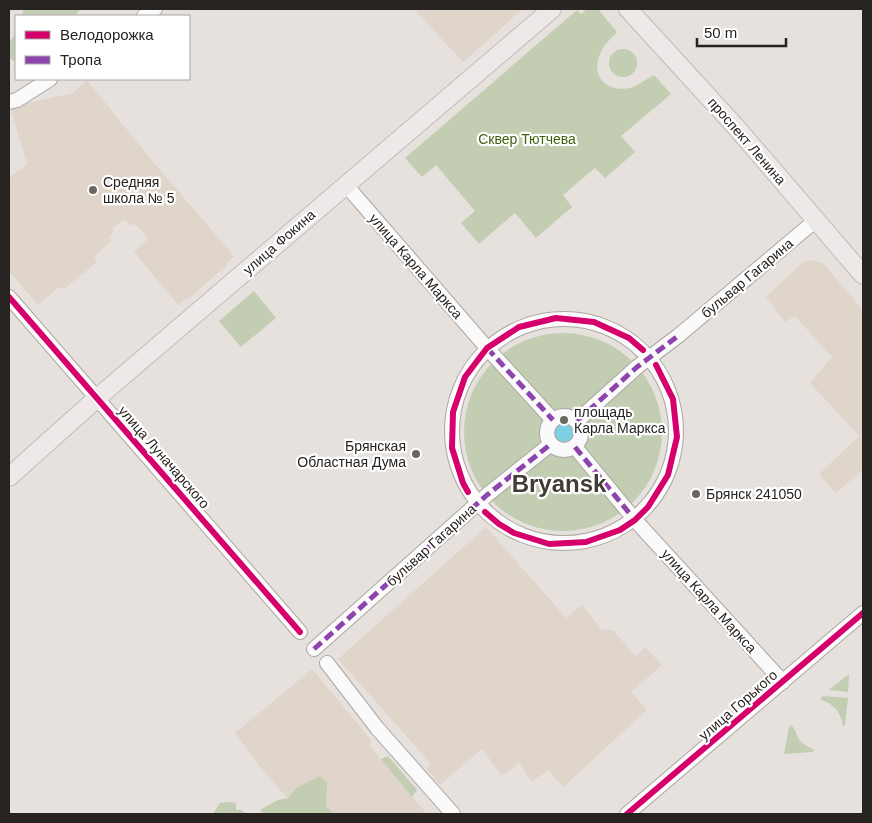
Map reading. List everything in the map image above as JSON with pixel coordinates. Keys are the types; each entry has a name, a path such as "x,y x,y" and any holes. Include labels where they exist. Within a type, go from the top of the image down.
{"main road":[{"name":"улица Фокина","path":"9,478 96,399 345,184 552,9"},
{"name":"проспект Ленина","path":"628,9 734,126 863,275"}],"street":[{"path":"9,102 17,100 48,80"},
{"name":"улица Карла Маркса","path":"345,184 487,348 553,420"},
{"name":"бульвар Гагарина","path":"577,421 816,220"},
{"name":"улица Луначарского","path":"9,297 300,632"},
{"path":"556,318 594,322 629,338 650,358 673,399 677,437 668,475 648,507 635,520 620,530 586,542 549,544 514,533 499,524 481,508 463,483 452,448 453,412 465,377 487,348 519,327 556,318"},
{"path":"560,416 566,416 577,421 581,437 575,447 564,450 558,449 551,444 547,432 548,426 553,420 560,416"},
{"name":"бульвар Гагарина","path":"314,649 481,508 551,444"},
{"name":"улица Карла Маркса","path":"575,447 635,520 783,682"},
{"name":"улица Горького","path":"627,814 863,613"},
{"path":"327,663 377,728 453,814"}],"shaded area":[{"path":"414,9 523,9 463,62"},
{"name":"Средняя школа № 5","path":"87,80 153,162 234,256 227,265 187,300 178,305 134,252 148,239 139,228 134,224 131,226 125,219 112,229 114,232 109,237 112,240 94,257 97,262 65,288 58,288 38,305 9,271 9,178 27,164 10,107 73,93"},
{"path":"809,260 823,263 863,310 863,470 836,493 819,474 859,436 810,383 832,357 795,316 785,322 766,297 802,263"},
{"path":"486,527 566,618 582,605 602,630 613,630 636,657 645,647 662,665 631,692 647,710 563,787 548,770 532,782 519,763 502,776 482,749 440,785 427,769 431,764 338,659"},
{"path":"312,669 368,736 372,742 369,745 427,814 334,814 326,806 326,784 302,814 264,772 235,733"}],"green space":[{"path":"24,9 81,9 76,15 22,15"},
{"name":"Сквер Тютчева","path":"587,9 598,9 617,32 605,45 598,58 597,66 601,80 606,84 621,89 636,86 654,75 671,94 621,136 635,152 605,178 595,168 563,195 572,207 536,238 515,213 479,244 461,223 475,211 436,165 422,177 405,158 577,10 581,14"},
{"path":"15,34 15,61 9,58 9,43"},
{"path":"623,49 633,53 637,63 633,73 623,77 613,73 609,63 613,53"},
{"path":"254,291 276,318 241,347 219,321"},
{"path":"553,333 573,333 592,337 610,344 626,355 640,369 655,394 662,422 658,461 651,479 640,495 626,509 610,520 592,527 573,531 553,531 534,527 516,520 500,509 486,495 475,479 468,461 464,442 464,422 468,403 475,385 486,369 500,355 516,344 534,337"},
{"path":"849,674 848,692 829,690"},
{"path":"823,696 848,698 845,725 843,726 836,709 820,699"},
{"path":"792,725 798,738 805,745 815,750 812,752 784,754 789,727"},
{"path":"388,756 417,790 412,797 381,759"},
{"path":"320,776 327,783 326,806 334,814 265,814 260,810 278,800 288,798 296,788"},
{"path":"220,803 236,803 236,810 241,810 247,814 213,814"}],"water":[{"path":"564,422 571,425 574,432 571,439 564,442 557,439 554,432 557,425"}],"marked path":[{"path":"577,421 637,367 678,336"},
{"path":"487,348 553,420"},
{"path":"314,649 487,495 551,444"},
{"path":"575,447 635,520"}],"cycle path":[{"path":"9,297 300,632"},
{"path":"468,492 463,483 452,448 453,412 465,377 487,348 519,327 556,318 594,322 629,338 643,350"},
{"path":"485,512 499,524 514,533 549,544 586,542 620,530 635,520 648,507 668,475 677,437 673,399 656,365"},
{"path":"627,814 863,613"}],"place":[{"name":"Средняя школа № 5","path":"93,190"},
{"name":"площадь Карла Маркса","path":"564,420"},
{"name":"Брянская Областная Дума","path":"416,454"},
{"name":"Брянск 241050","path":"696,494"}],"district":[{"name":"Bryansk","path":"559,483"}]}
